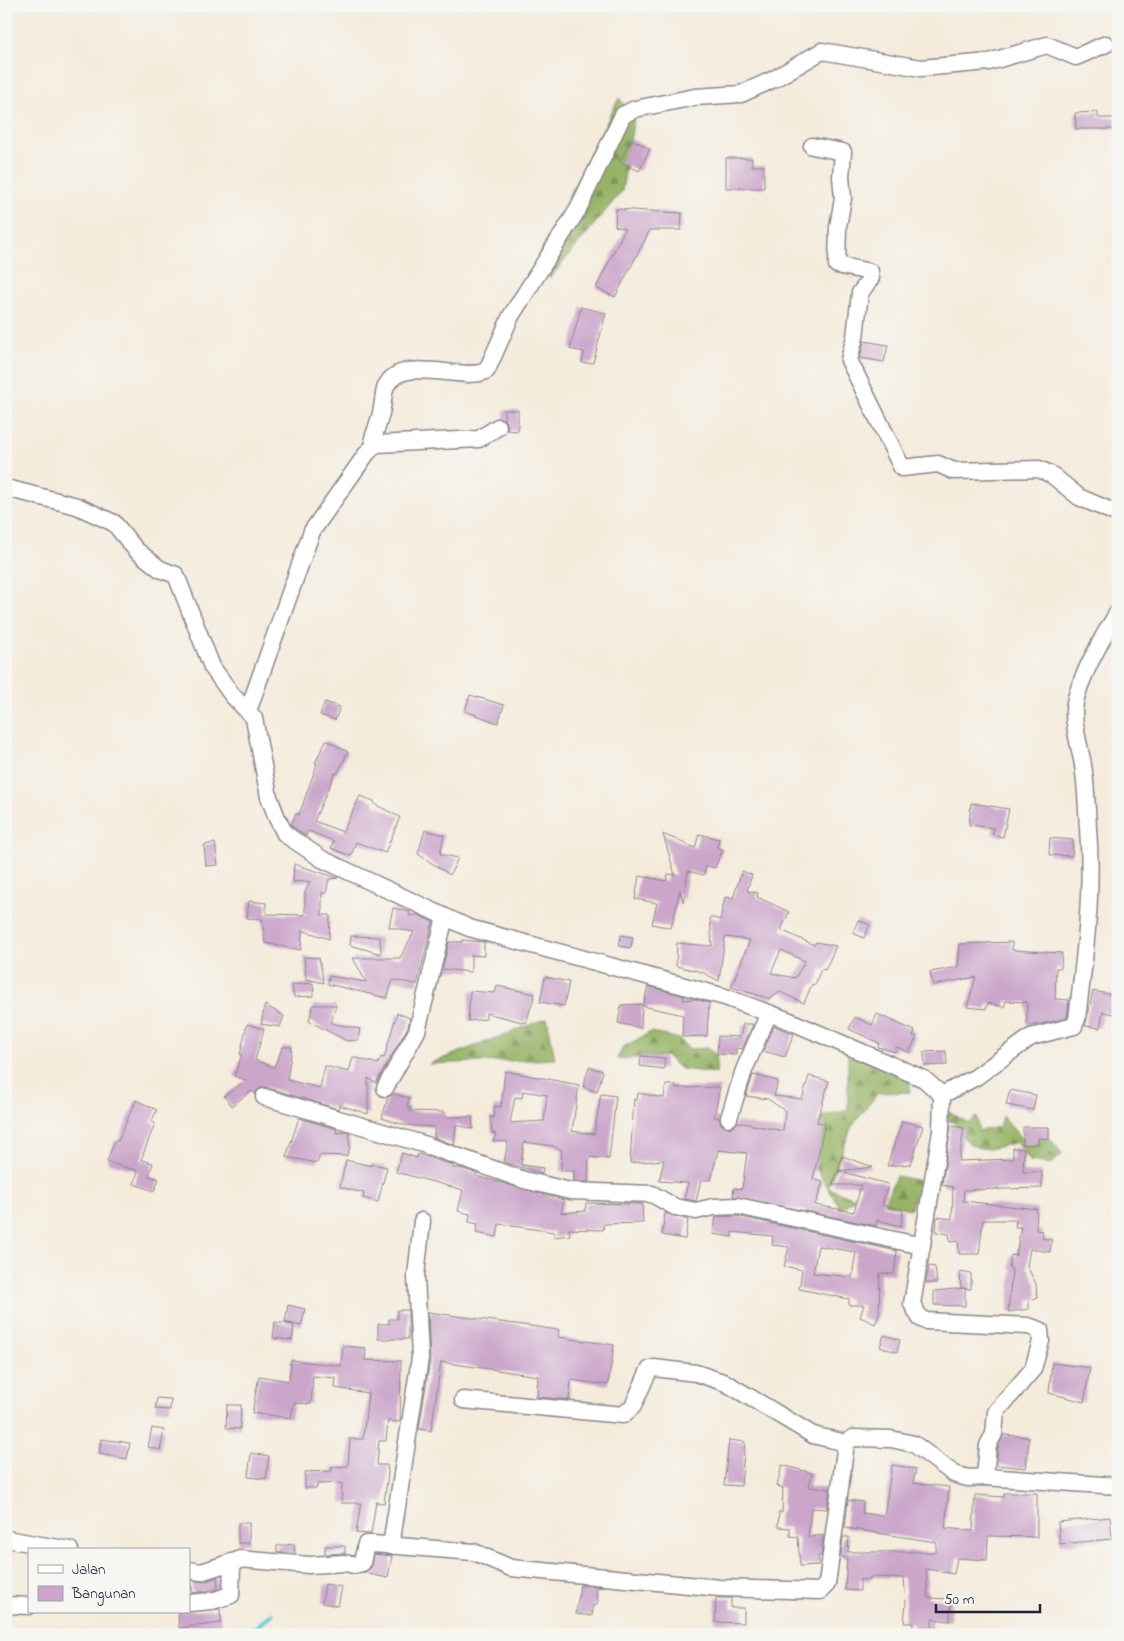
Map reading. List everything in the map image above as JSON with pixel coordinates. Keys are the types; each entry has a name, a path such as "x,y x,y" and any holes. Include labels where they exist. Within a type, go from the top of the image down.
{"street":[{"path":"376,444 373,438 386,385 395,378 410,371 441,370 476,375 487,370 511,316 577,211 623,115 635,109 695,96 740,94 774,80 822,51 921,68 989,62 1046,45 1076,57 1106,44"},
{"path":"812,146 843,152 841,177 843,198 838,227 837,266 870,272 871,278 860,293 855,337 849,360 902,468 938,464 954,470 1039,469 1052,475 1079,497 1118,514"},
{"path":"241,704 312,531 376,444 479,438 498,427"},
{"path":"6,488 77,506 114,523 136,550 160,569 176,575 212,667 254,718 258,729 269,797 285,834 322,859 469,928 726,997 769,1013 903,1069 924,1080 942,1095"},
{"path":"942,1095 976,1077 1032,1037 1065,1030 1074,1026 1077,1019 1087,942 1089,847 1083,767 1074,712 1087,671 1104,635 1118,612"},
{"path":"386,1088 417,1031 444,917"},
{"path":"728,1118 744,1070 769,1013"},
{"path":"942,1095 941,1132 912,1304 920,1318 926,1321 1028,1326 1040,1330 1041,1341 1033,1369 996,1412 994,1434 988,1444 985,1477"},
{"path":"264,1098 424,1144 524,1180 570,1191 652,1194 675,1207 696,1211 713,1207 738,1206 922,1246"},
{"path":"391,1546 420,1358 416,1276 422,1221"},
{"path":"463,1400 623,1416 633,1406 649,1370 654,1368 672,1370 696,1373 726,1383 786,1421 813,1435 846,1443"},
{"path":"190,1570 201,1572 240,1559 309,1565 344,1562 359,1565 362,1563 366,1544 474,1552 511,1568 720,1588 820,1592 827,1584 846,1443 853,1438 882,1439 914,1444 954,1474 968,1478 985,1477 1118,1486"},
{"path":"6,1539 58,1548"},
{"path":"190,1603 212,1601 231,1595 232,1566 235,1561"},
{"path":"6,1605 28,1606"}],"green space":[{"path":"619,98 634,117 622,191 550,278 538,257"},
{"path":"547,1018 555,1059 429,1064"},
{"path":"651,1032 679,1039 690,1049 709,1048 716,1054 716,1073 681,1069 666,1056 617,1059 623,1047"},
{"path":"848,1051 910,1075 910,1092 878,1093 852,1126 828,1188 812,1162 821,1117 848,1110"},
{"path":"945,1110 969,1123 976,1117 979,1131 999,1127 1002,1116 1021,1138 1049,1137 1062,1154 1052,1164 1030,1161 1017,1142 987,1149 974,1146 968,1142 955,1125 945,1119"},
{"path":"896,1176 920,1181 910,1209 884,1203"},
{"path":"828,1188 855,1198 841,1209"}],"building":[{"path":"1098,112 1098,118 1118,118 1118,129 1076,129 1075,113"},
{"path":"631,139 650,149 639,171 620,162"},
{"path":"726,158 752,158 752,166 764,166 764,188 726,188"},
{"path":"616,209 682,213 681,230 650,230 615,297 596,288 625,229 615,226"},
{"path":"581,307 606,313 593,363 582,363 584,352 570,349"},
{"path":"864,341 888,345 884,362 860,358"},
{"path":"504,410 518,410 518,431 507,430 508,426 504,419"},
{"path":"470,695 504,705 498,723 465,711"},
{"path":"325,702 340,707 335,720 320,715"},
{"path":"326,740 348,752 337,774 335,773 314,821 343,832 360,796 374,801 374,804 400,817 385,853 356,842 351,856 331,848 334,841 308,831 306,836 291,825 296,814 299,815 317,764 315,763"},
{"path":"971,803 1009,809 1003,837 992,834 994,828 969,825"},
{"path":"425,830 444,835 440,854 458,858 450,875 418,854"},
{"path":"663,834 695,848 699,834 719,839 717,847 723,849 715,868 706,866 704,875 688,871 683,902 680,890 671,928 652,924 657,903 635,899 639,876 666,881 668,874 675,875"},
{"path":"1050,838 1073,840 1072,856 1049,855"},
{"path":"215,843 218,865 206,866 204,845"},
{"path":"294,864 338,878 329,879 326,893 322,893 322,915 330,915 329,939 302,930 301,950 265,943 262,919 247,918 249,901 266,903 266,914 305,915 305,892 310,881 293,882"},
{"path":"742,871 752,875 747,891 758,893 757,897 789,912 781,930 814,945 816,942 836,946 825,970 821,969 815,985 812,984 804,1003 780,992 770,999 731,987 750,940 725,937 719,981 702,972 676,966 677,943 712,946 710,917 720,920 725,897 733,898","holes":["781,950 805,961 795,978 771,973"]},
{"path":"393,908 410,912 409,916 418,915 433,922 417,984 393,980 387,998 328,984 329,976 366,982 353,958 400,958 414,932 389,927"},
{"path":"858,920 870,925 864,938 853,933"},
{"path":"621,935 633,937 631,948 619,946"},
{"path":"351,936 380,937 381,954 350,945"},
{"path":"462,940 484,942 484,956 471,955 471,972 442,969 449,942 462,942"},
{"path":"1012,942 1012,950 1062,953 1061,968 1056,968 1055,999 1069,1000 1067,1018 1037,1025 1027,1025 1027,1002 1006,1001 1004,1007 988,1003 986,1009 967,1007 976,977 933,985 930,972 958,967 960,944"},
{"path":"304,957 319,958 324,983 306,979"},
{"path":"545,977 569,982 564,1006 540,1002"},
{"path":"313,983 314,996 294,997 292,985"},
{"path":"497,986 535,994 526,1023 486,1013 486,1019 468,1021 470,991 495,993"},
{"path":"648,986 684,996 683,1000 695,999 709,1003 707,1036 682,1037 683,1015 643,1006"},
{"path":"1093,991 1118,996 1118,1015 1103,1012 1100,1028 1085,1026"},
{"path":"642,1004 641,1028 618,1023 621,1005"},
{"path":"265,1005 284,1016 280,1027 261,1024"},
{"path":"313,1005 336,1005 331,1023 360,1029 358,1040 347,1041 309,1021"},
{"path":"397,1013 410,1018 408,1027 376,1083 368,1078 368,1114 339,1105 338,1109 266,1087 261,1087 255,1093 251,1091 232,1106 224,1096 246,1080 234,1076 242,1055 240,1055 247,1024 264,1029 255,1060 274,1067 283,1047 292,1047 287,1080 320,1088 325,1066 349,1072 353,1057 378,1064 381,1057 384,1058"},
{"path":"877,1014 915,1031 913,1036 917,1037 909,1052 896,1047 895,1052 878,1047 879,1043 849,1029 855,1017 872,1025"},
{"path":"743,1024 753,1024 742,1049 736,1048 736,1055 717,1054 718,1036 740,1037"},
{"path":"774,1026 794,1034 785,1057 763,1051"},
{"path":"946,1051 947,1065 925,1066 924,1052"},
{"path":"641,1056 665,1058 664,1069 640,1066"},
{"path":"589,1067 603,1071 597,1092 583,1087"},
{"path":"505,1071 579,1085 572,1131 594,1134 601,1094 616,1096 609,1159 589,1157 588,1182 574,1181 574,1171 561,1171 562,1150 553,1146 524,1142 521,1165 543,1168 542,1174 504,1162 508,1142 493,1141 496,1134 492,1133 490,1117 494,1118 494,1106 501,1107","holes":["523,1091 547,1095 544,1121 510,1123 515,1097 522,1098"]},
{"path":"753,1075 778,1081 774,1096 802,1099 809,1076 829,1081 817,1122 825,1123 813,1179 823,1182 815,1205 854,1212 861,1185 832,1185 838,1171 888,1184 882,1205 903,1210 901,1226 877,1220 876,1226 733,1196 734,1188 742,1189 747,1153 718,1150 711,1180 701,1180 696,1201 684,1199 688,1183 659,1181 664,1160 630,1163 634,1099 637,1100 638,1093 664,1098 666,1085 676,1085 676,1088 720,1087 714,1117 719,1118 722,1125 731,1128 738,1122 783,1131 785,1111 768,1099 746,1096"},
{"path":"1010,1090 1036,1095 1033,1110 1006,1105"},
{"path":"393,1094 409,1098 407,1107 410,1107 409,1111 445,1112 445,1117 472,1117 473,1129 456,1125 454,1145 434,1137 434,1127 404,1125 382,1118 388,1097"},
{"path":"136,1100 157,1110 151,1122 155,1123 141,1160 153,1163 149,1176 159,1179 154,1191 134,1184 138,1171 107,1162 115,1140 118,1141"},
{"path":"299,1118 337,1129 336,1133 349,1132 350,1147 347,1156 320,1155 317,1163 286,1157"},
{"path":"902,1121 923,1126 911,1164 887,1166"},
{"path":"951,1126 964,1128 959,1161 1013,1159 1013,1148 1024,1149 1023,1172 1042,1172 1042,1188 964,1190 963,1201 1037,1209 1036,1230 1043,1231 1042,1238 1052,1240 1050,1252 1030,1249 1027,1266 1036,1284 1037,1298 1029,1300 1029,1309 1008,1312 1012,1269 1009,1268 1011,1255 1016,1256 1021,1227 1015,1227 1016,1220 983,1220 979,1254 959,1254 958,1241 950,1242 949,1234 936,1232 937,1217 952,1219 953,1187 942,1185"},
{"path":"1023,1127 1049,1127 1049,1139 1038,1138 1038,1144 1023,1145"},
{"path":"402,1153 417,1158 418,1154 453,1165 453,1168 476,1173 476,1176 564,1200 561,1213 585,1211 586,1203 642,1204 643,1223 604,1224 603,1230 569,1229 570,1235 554,1237 554,1232 499,1224 497,1237 476,1233 478,1224 469,1222 470,1214 458,1211 463,1190 396,1172"},
{"path":"842,1156 873,1167 838,1171"},
{"path":"346,1160 371,1166 371,1164 387,1167 378,1202 363,1198 364,1193 340,1187"},
{"path":"665,1213 688,1220 685,1239 662,1235"},
{"path":"737,1216 897,1251 894,1274 880,1273 879,1315 875,1324 860,1317 864,1305 849,1305 849,1299 799,1289 802,1270 784,1266 789,1247 772,1245 773,1236 732,1232 732,1237 713,1234 716,1217","holes":["818,1246 856,1252 852,1277 813,1273"]},
{"path":"929,1266 935,1267 937,1283 926,1283"},
{"path":"960,1272 971,1274 971,1289 961,1288"},
{"path":"965,1288 965,1306 934,1305 934,1291"},
{"path":"288,1305 305,1309 301,1326 285,1322"},
{"path":"397,1310 408,1310 408,1339 378,1339 378,1324 389,1324 389,1319 397,1319"},
{"path":"428,1312 559,1330 558,1337 614,1345 608,1385 571,1380 569,1400 537,1397 538,1376 441,1362 431,1431 419,1429 430,1360"},
{"path":"275,1322 294,1325 292,1340 273,1338"},
{"path":"884,1335 900,1340 897,1352 880,1347"},
{"path":"343,1346 366,1348 365,1360 401,1361 400,1422 388,1421 386,1441 379,1441 377,1465 387,1465 388,1473 384,1503 376,1502 371,1534 356,1533 361,1503 341,1503 342,1483 317,1484 317,1488 305,1488 305,1472 332,1471 332,1467 348,1466 350,1439 363,1439 368,1393 335,1388 336,1378 313,1376 311,1404 294,1403 291,1418 252,1413 259,1376 289,1381 291,1360 341,1366"},
{"path":"1052,1363 1090,1368 1084,1402 1049,1393"},
{"path":"157,1398 171,1399 170,1410 155,1409"},
{"path":"227,1405 241,1405 240,1429 226,1428"},
{"path":"152,1428 164,1430 160,1450 148,1447"},
{"path":"1004,1435 1029,1437 1026,1468 996,1465 998,1448"},
{"path":"101,1439 130,1443 127,1459 99,1454"},
{"path":"729,1440 745,1442 741,1486 724,1485"},
{"path":"251,1453 269,1456 266,1479 248,1477"},
{"path":"782,1465 812,1473 809,1487 830,1489 827,1509 811,1508 808,1537 823,1535 821,1556 818,1556 819,1565 800,1566 798,1537 790,1536 790,1528 778,1527 779,1511 782,1513 783,1488 777,1486"},
{"path":"892,1465 916,1469 913,1483 949,1487 945,1528 973,1531 975,1495 1004,1497 1004,1493 1037,1493 1037,1537 988,1536 987,1560 957,1558 954,1574 926,1569 928,1598 951,1599 950,1621 932,1619 932,1635 913,1635 913,1623 904,1623 906,1603 904,1578 870,1577 870,1581 860,1579 860,1591 845,1590 847,1558 841,1557 843,1537 849,1537 848,1552 936,1552 936,1542 845,1528 848,1500 863,1502 862,1513 884,1516"},
{"path":"1110,1517 1112,1539 1060,1544 1058,1522"},
{"path":"238,1523 249,1523 249,1543 238,1543"},
{"path":"294,1544 295,1554 277,1552 277,1546"},
{"path":"325,1546 345,1546 345,1553 325,1554"},
{"path":"374,1554 392,1556 388,1578 364,1573 372,1566"},
{"path":"217,1577 218,1589 193,1593 191,1580 204,1582"},
{"path":"325,1584 342,1587 338,1606 322,1603"},
{"path":"580,1585 605,1587 596,1588 597,1605 593,1605 592,1616 576,1614"},
{"path":"716,1598 731,1598 731,1608 744,1608 744,1623 715,1622"},
{"path":"220,1609 221,1623 179,1628 178,1614 190,1614 190,1611"}],"waterway":[{"path":"246,1635 272,1614"}]}
